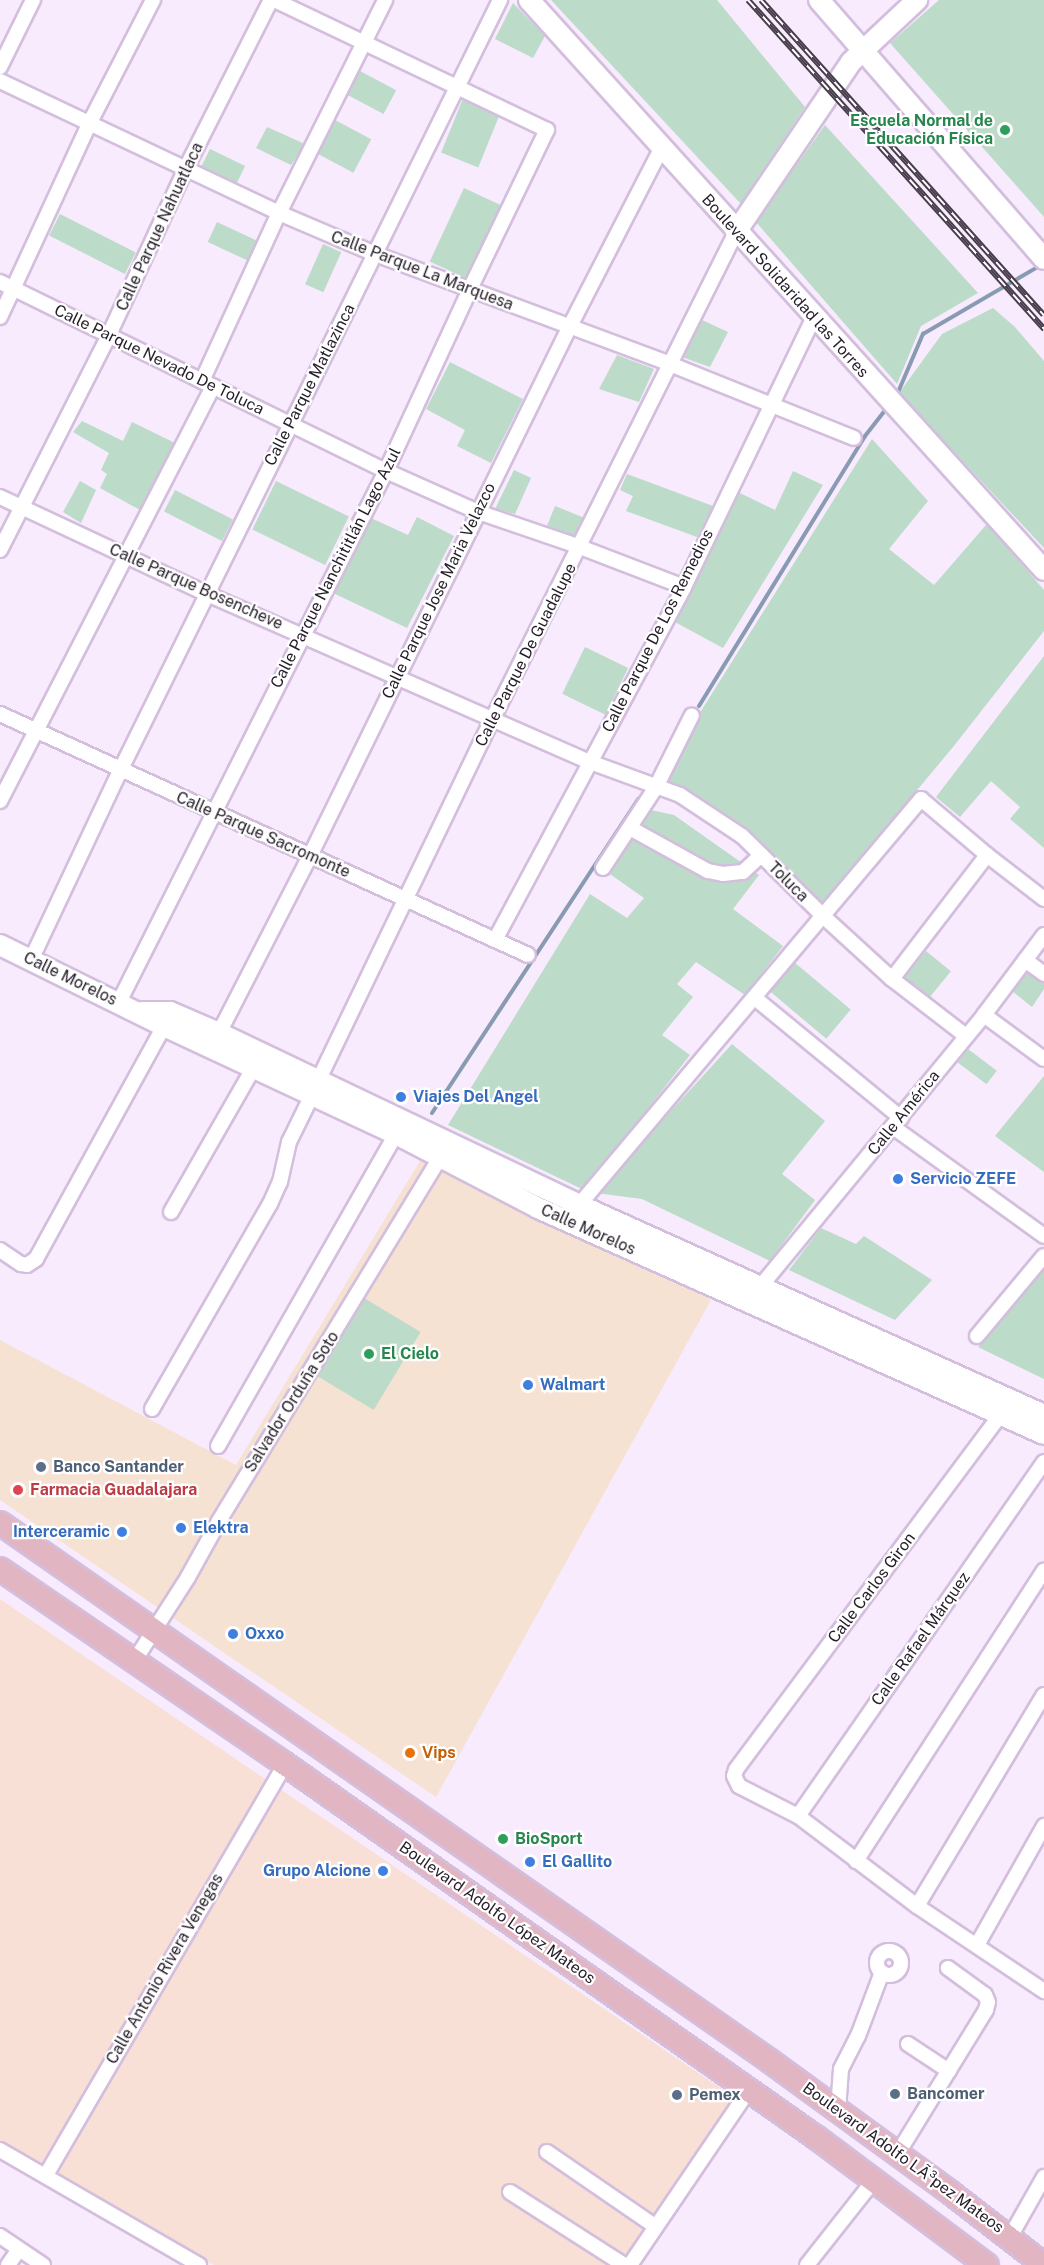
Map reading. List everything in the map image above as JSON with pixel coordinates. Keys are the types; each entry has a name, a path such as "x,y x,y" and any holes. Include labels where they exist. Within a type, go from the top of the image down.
{"main road":[{"name":"Boulevard Solidaridad las Torres","path":"529,0 661,149 1044,570"},
{"path":"819,0 864,49 1044,260"},
{"path":"736,232 851,62 916,0"},
{"path":"847,31 866,32 887,27"},
{"name":"Calle Morelos","path":"0,945 164,1026 254,1067 315,1088 444,1150 538,1208 1006,1407 1044,1415"},
{"name":"Calle Morelos","path":"139,1012 170,1012 219,1033 396,1134 444,1150 579,1204 760,1287 1006,1407 1044,1434"},
{"name":"Boulevard Adolfo López Mateos","path":"0,1523 155,1629 337,1760 770,2061"},
{"name":"Boulevard Adolfo López Mateos","path":"0,1569 285,1764 749,2090 875,2179 987,2265"},
{"name":"Boulevard Adolfo LÃ³pez Mateos","path":"770,2061 898,2153 1039,2261"}],"street":[{"path":"0,67 33,0"},
{"path":"0,317 89,124 153,0"},
{"path":"273,0 457,87"},
{"name":"Calle Parque Nahuatlaca","path":"0,550 108,337 185,170 273,0"},
{"path":"0,801 128,556 208,384 279,213 385,0"},
{"name":"Calle Parque Matlazinca","path":"32,960 120,771 500,0"},
{"name":"Calle Parque La Marquesa","path":"0,81 185,170 375,254 469,291 670,364 854,438"},
{"name":"Calle Parque Nanchititlán Lago Azul","path":"119,1002 386,471 546,132 546,128 457,87"},
{"name":"Calle Parque Jose Maria Velazco","path":"219,1033 310,856 569,328 661,149"},
{"name":"Calle Parque De Guadalupe","path":"152,1409 270,1204 280,1182 289,1142 493,718 736,232"},
{"name":"Calle Parque Nevado De Toluca","path":"0,282 108,337 386,471 478,512 580,547 684,587"},
{"name":"Calle Parque De Los Remedios","path":"495,940 684,587 814,317"},
{"name":"Calle Parque Bosencheve","path":"0,497 20,509 128,556 207,594 590,762"},
{"name":"Calle Parque Sacromonte","path":"0,714 120,771 528,955"},
{"path":"603,868 656,787 693,715"},
{"name":"Toluca","path":"590,762 680,795 742,836 892,980 966,1036"},
{"path":"579,1204 921,800 1044,899"},
{"path":"630,828 708,871 723,874 744,872 761,855"},
{"path":"892,980 987,855"},
{"name":"Calle América","path":"760,1287 897,1123 984,1015 1044,935"},
{"path":"1025,960 1044,974"},
{"path":"754,998 897,1123 1044,1236"},
{"path":"984,1015 1044,1059"},
{"path":"0,1250 21,1264 32,1263 164,1026"},
{"path":"171,1212 254,1067"},
{"path":"218,1446 396,1134"},
{"name":"Salvador Orduña Soto","path":"135,1660 444,1150"},
{"path":"977,1336 1044,1256"},
{"name":"Calle Carlos Giron","path":"798,1816 739,1786 734,1776 1006,1407"},
{"name":"Calle Rafael Márquez","path":"798,1816 1044,1461"},
{"path":"856,1861 1044,1570"},
{"path":"917,1906 1044,1695"},
{"name":"Calle Antonio Rivera Venegas","path":"46,2175 285,1764"},
{"path":"798,1816 917,1906 1043,1989"},
{"path":"977,1946 1044,1826"},
{"path":"898,2153 986,2010 988,2002 985,1995 948,1968"},
{"path":"838,2110 841,2068 858,2036 882,1972"},
{"path":"908,2044 949,2071"},
{"path":"630,2265 749,2090"},
{"path":"547,2152 656,2227"},
{"path":"1,2153 46,2175 199,2265"},
{"path":"1010,2237 1044,2177"},
{"path":"807,2265 875,2179"},
{"path":"510,2193 624,2265"},
{"path":"0,2236 43,2265"},
{"path":"8,2265 19,2249"}],"shaded area":[{"path":"426,1151 711,1300 436,1797 0,1500 0,1340 236,1465"},
{"path":"0,1599 734,2097 622,2265 214,2265 0,2146"}],"green space":[{"path":"551,0 717,0 805,107 741,204"},
{"name":"Escuela Normal de Educación Física","path":"939,0 1044,0 1044,217 890,43"},
{"path":"513,3 545,36 533,58 495,39"},
{"path":"360,71 396,90 384,114 347,95"},
{"path":"464,96 501,111 478,168 441,153"},
{"path":"335,120 371,139 353,173 317,154"},
{"path":"825,125 978,293 921,326 897,384 756,222"},
{"path":"267,127 305,144 291,165 256,148"},
{"path":"210,149 245,166 236,185 201,168"},
{"path":"464,188 502,206 468,279 430,261"},
{"path":"60,214 136,253 125,274 49,235"},
{"path":"217,222 257,241 248,261 208,242"},
{"path":"323,244 341,252 323,292 305,284"},
{"path":"993,308 1015,327 1044,361 1044,548 899,393 942,334"},
{"path":"702,320 728,332 710,367 682,357"},
{"path":"617,355 654,369 639,402 599,389"},
{"path":"450,362 523,399 491,463 457,446 465,430 426,409"},
{"path":"82,421 123,441 132,422 175,443 140,510 100,488 107,474 101,470 109,453 73,432"},
{"path":"872,439 928,501 889,549 934,585 987,524 1044,590 1044,631 953,747 823,903 771,857 696,802 650,792"},
{"path":"514,470 531,478 515,514 495,509"},
{"path":"793,471 823,485 723,648 673,621 738,492 775,510"},
{"path":"627,474 713,506 697,537 626,511 633,496 620,490"},
{"path":"80,481 96,490 81,523 63,512"},
{"path":"276,481 349,517 325,565 252,530"},
{"path":"175,490 233,520 222,541 164,511"},
{"path":"555,506 585,518 577,537 547,525"},
{"path":"417,517 454,536 407,628 333,593 371,518 408,535"},
{"path":"585,647 628,668 605,715 562,694"},
{"path":"1044,656 1044,848 1010,819 1020,807 991,781 960,817 936,797"},
{"path":"642,808 674,815 759,875 733,909 783,946 745,995 696,962 677,984 693,997 662,1035 690,1055 584,1190 448,1125 590,894 627,918 644,898 607,872"},
{"path":"926,951 951,971 929,998 904,978"},
{"path":"794,962 851,1010 826,1039 770,991"},
{"path":"1030,970 1044,981 1044,989 1032,1007 1012,991"},
{"path":"732,1044 825,1121 782,1174 815,1200 770,1261 642,1199 596,1193"},
{"path":"968,1049 997,1071 987,1084 958,1063"},
{"path":"1044,1076 1044,1172 995,1136"},
{"path":"821,1228 856,1244 864,1236 932,1280 895,1320 789,1270"},
{"path":"1044,1269 1044,1379 978,1347"},
{"name":"El Cielo","path":"364,1298 421,1332 374,1410 317,1376"}],"waterway":[{"path":"896,397 923,334 1043,264"},
{"path":"699,706 865,436 889,405"},
{"path":"432,1113 638,799"}],"railway":[{"path":"748,0 1044,329"},
{"path":"761,0 1044,315"}],"place":[{"name":"Escuela Normal de Educación Física","path":"1005,130"},
{"name":"Viajes Del Angel","path":"401,1097"},
{"name":"Servicio ZEFE","path":"898,1179"},
{"name":"El Cielo","path":"369,1354"},
{"name":"Walmart","path":"528,1385"},
{"name":"Banco Santander","path":"41,1467"},
{"name":"Farmacia Guadalajara","path":"18,1490"},
{"name":"Elektra","path":"181,1528"},
{"name":"Interceramic","path":"122,1532"},
{"name":"Oxxo","path":"233,1634"},
{"name":"Vips","path":"410,1753"},
{"name":"BioSport","path":"503,1839"},
{"name":"El Gallito","path":"530,1862"},
{"name":"Grupo Alcione","path":"383,1871"},
{"name":"Bancomer","path":"895,2094"},
{"name":"Pemex","path":"677,2095"}]}
